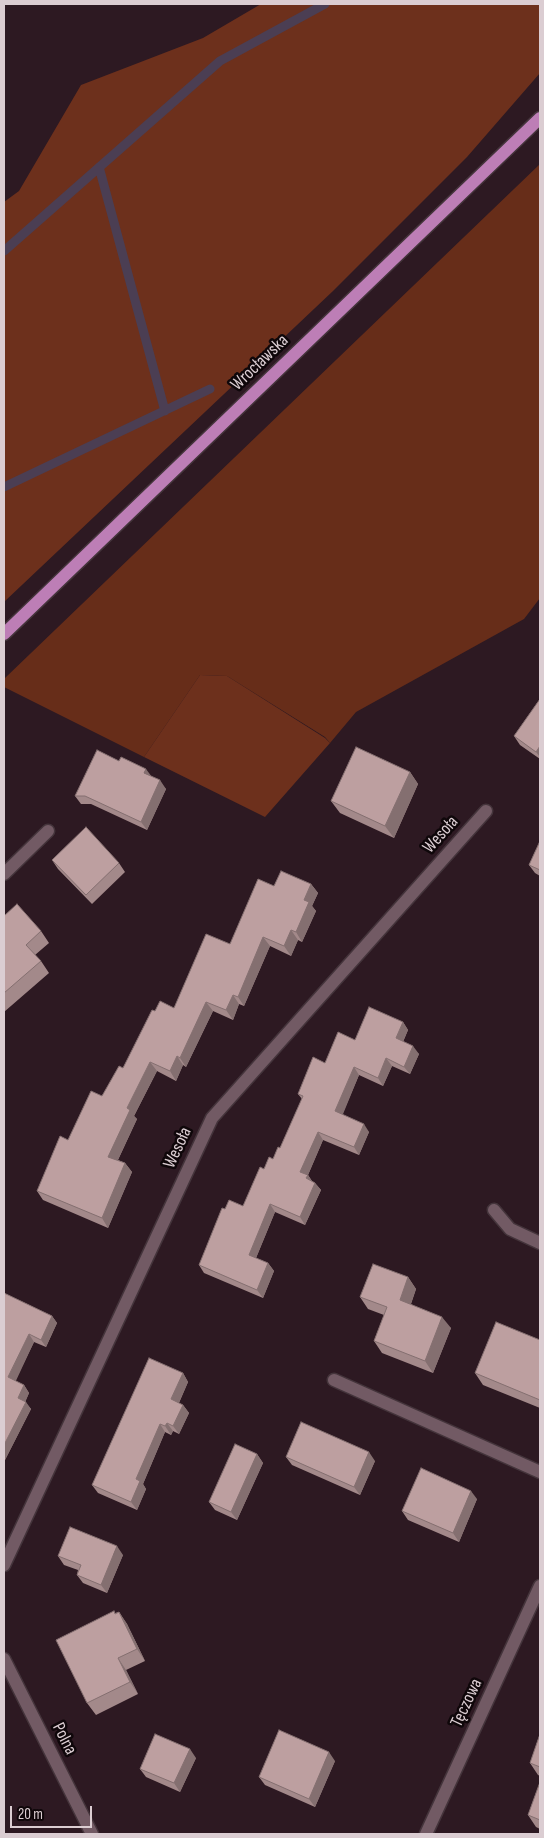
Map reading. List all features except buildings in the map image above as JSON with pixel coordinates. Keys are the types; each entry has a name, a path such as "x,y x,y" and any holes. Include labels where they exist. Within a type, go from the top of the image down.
{"main road":[{"name":"Wrocławska","path":"4,634 540,118"}],"street":[{"name":"Wesoła","path":"4,1565 212,1118 486,811"},
{"path":"4,874 48,830"},
{"path":"494,1210 510,1229 540,1243"},
{"path":"334,1380 540,1472"},
{"name":"Tęczowa","path":"426,1834 540,1586"},
{"name":"Polna","path":"4,1659 92,1834"}],"shaded area":[{"path":"261,4 540,4 540,73 467,157 333,291 4,602 4,202 19,191 81,85 203,38"},
{"path":"540,164 540,598 524,619 356,712 330,743 325,737 227,676 200,675 144,757 4,687 5,678"},
{"path":"200,675 227,676 330,743 265,817 144,757"}],"waterway":[{"path":"4,251 220,61 325,4"},
{"path":"99,167 165,411"},
{"path":"4,487 210,389"}]}
